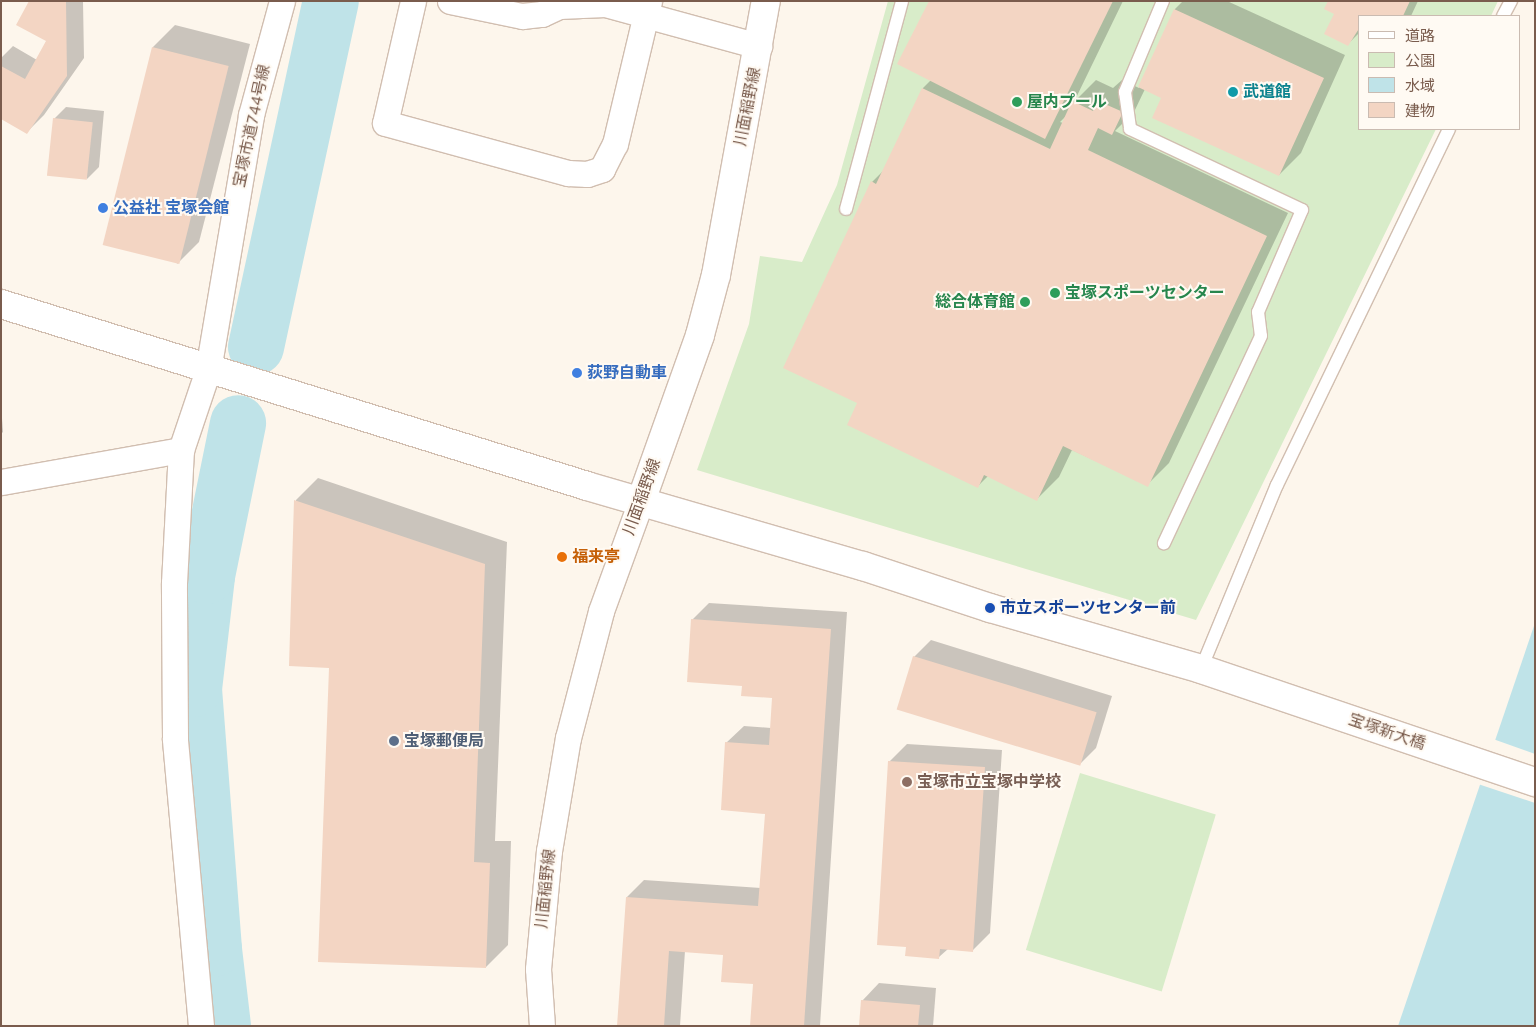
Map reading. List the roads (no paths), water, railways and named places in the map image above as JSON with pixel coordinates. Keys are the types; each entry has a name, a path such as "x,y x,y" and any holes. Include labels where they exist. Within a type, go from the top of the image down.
{"street":[{"name":"宝塚市道744号線","path":"201,1026 175,738 174,583 181,450 208,370 251,115 282,1"},
{"path":"413,1 385,123 568,173 587,174 602,169 614,144 648,8"},
{"path":"450,1 522,16 585,2 648,8 760,46"},
{"name":"川面稲野線","path":"542,1026 538,969 549,851 568,738 601,611 700,336 716,275 760,46 766,1"},
{"name":"宝塚新大橋","path":"1,304 208,370 1201,669 1535,782"},
{"path":"1,482 181,450"}],"lane":[{"path":"846,209 902,1"},
{"path":"1163,1 1125,92 1130,129 1302,210 1258,312 1261,336 1164,543"},
{"path":"1504,15 1511,1"},
{"path":"1201,669 1276,485 1449,130"}],"water":[{"path":"1535,623 1535,1026 1398,1026"}],"waterway":[{"path":"256,347 331,1"},
{"path":"223,1026 214,949 194,689 207,576 238,423"}],"place":[{"name":"武道館","path":"1233,92"},
{"name":"屋内プール","path":"1017,102"},
{"name":"公益社 宝塚会館","path":"103,208"},
{"name":"宝塚スポーツセンター","path":"1055,293"},
{"name":"総合体育館","path":"1025,302"},
{"name":"荻野自動車","path":"577,373"},
{"name":"福来亭","path":"562,557"},
{"name":"市立スポーツセンター前","path":"990,608"},
{"name":"宝塚郵便局","path":"394,741"},
{"name":"宝塚市立宝塚中学校","path":"907,782"}]}
